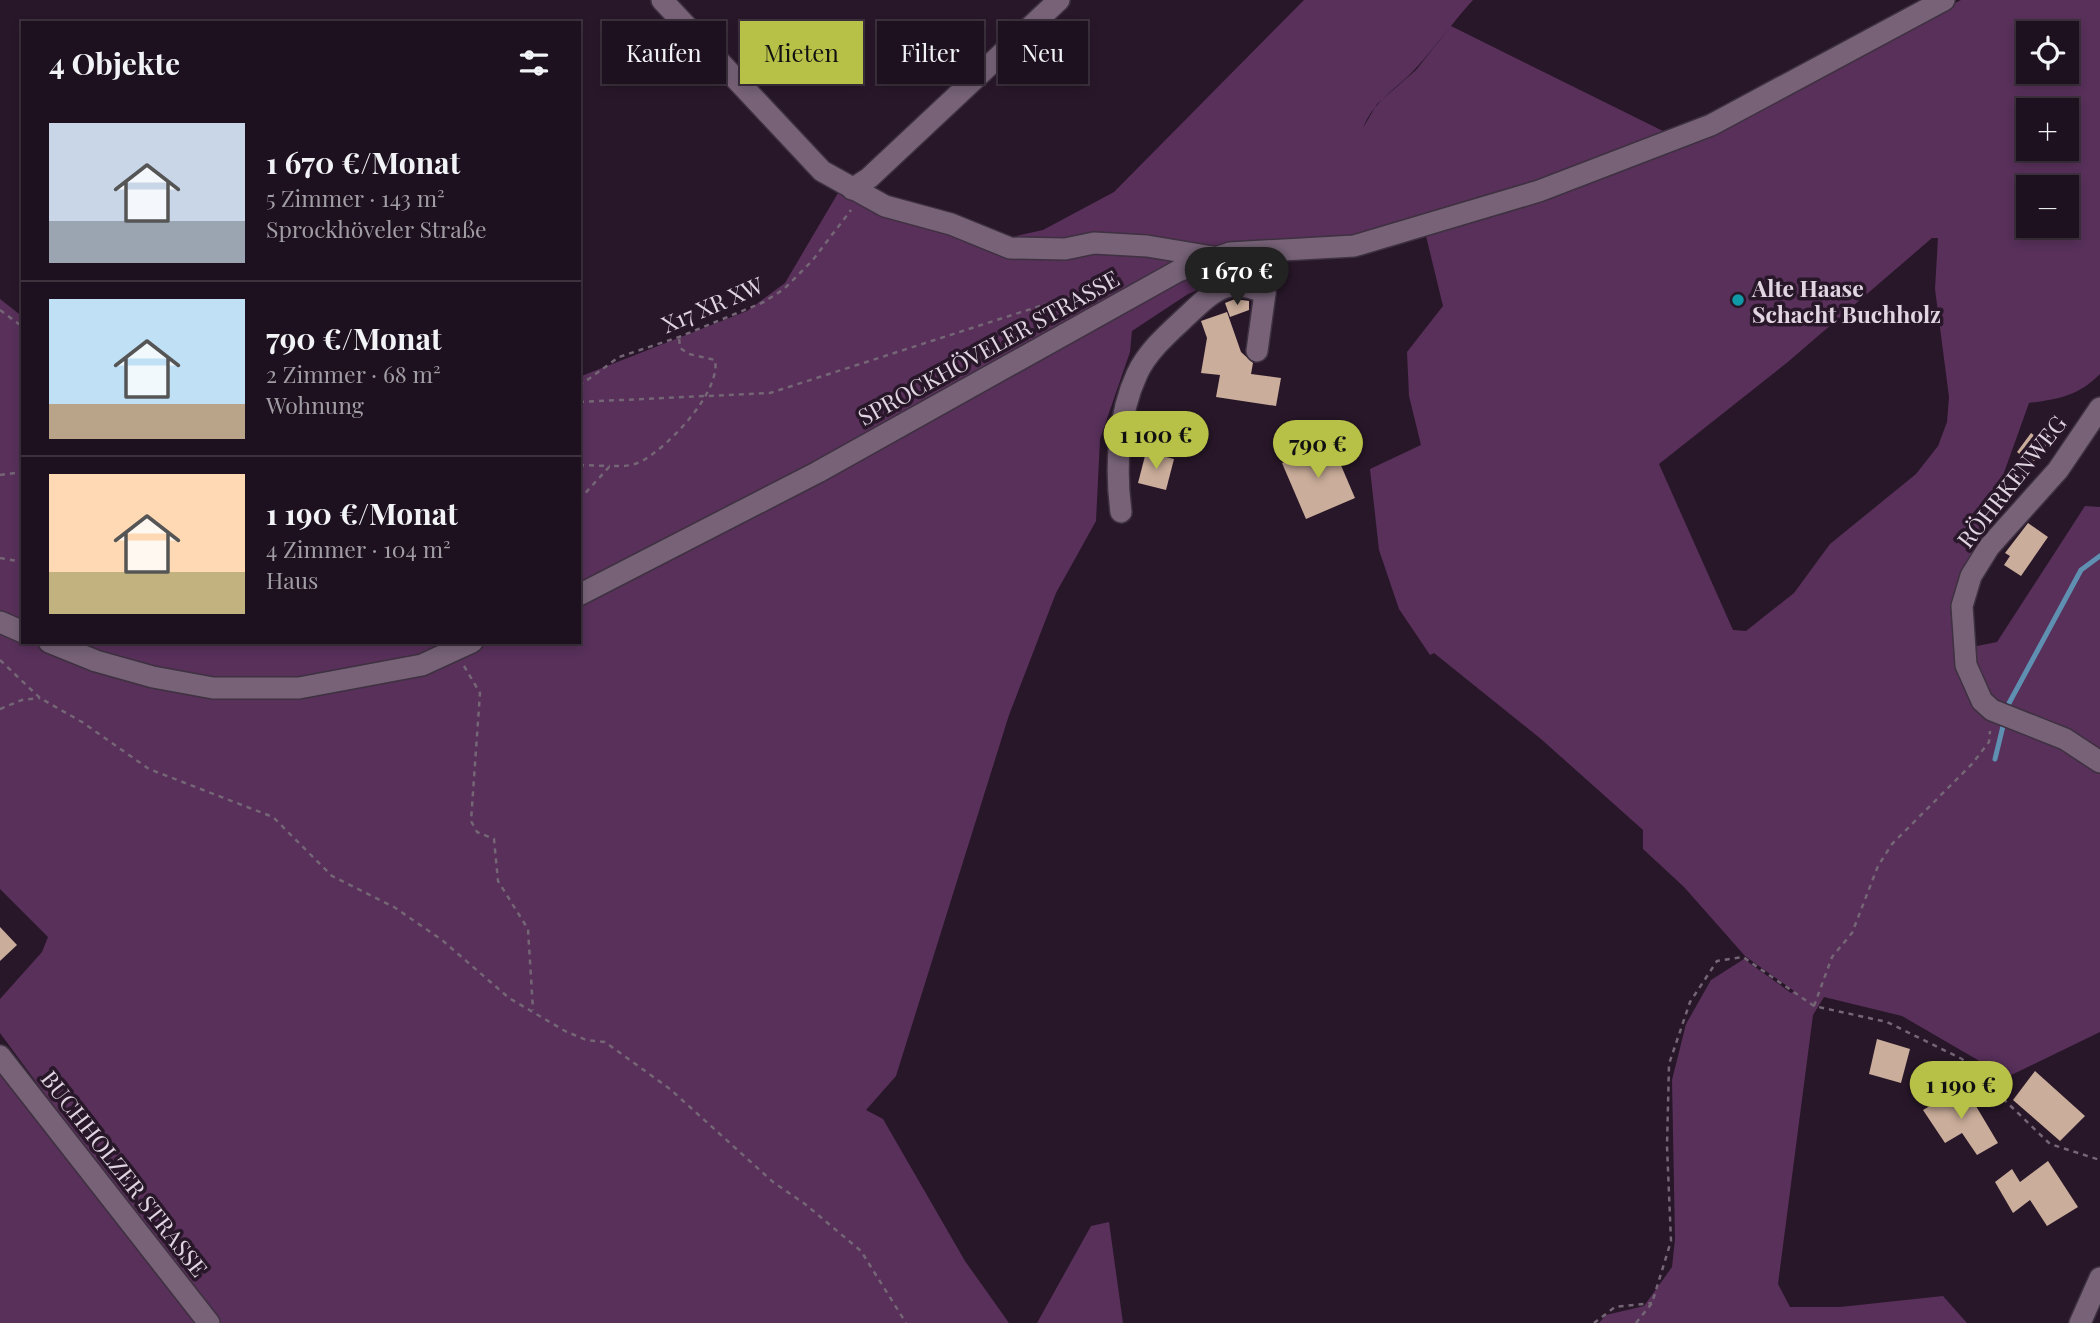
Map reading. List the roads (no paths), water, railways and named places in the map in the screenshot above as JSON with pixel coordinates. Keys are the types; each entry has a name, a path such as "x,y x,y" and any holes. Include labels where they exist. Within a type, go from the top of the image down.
{"street":[{"path":"662,0 821,170 852,189 885,206 951,224 1010,248 1065,249 1094,243 1147,246 1213,257 1247,269 1260,278 1265,293 1257,351"},
{"path":"852,189 869,177 1059,0"},
{"name":"SPROCKHÖVELER STRASSE","path":"581,594 818,472 1178,271 1213,257 1354,246 1552,187 1711,125 1944,0"},
{"path":"1121,512 1117,485 1119,455 1125,414 1137,373 1154,349 1212,293 1244,283 1265,293"},
{"name":"RÖHRKENWEG","path":"2100,408 2059,470 1989,547 1971,576 1962,606 1966,665 1974,689 1992,710 2058,735 2100,762"},
{"path":"0,622 21,631"},
{"path":"54,644 107,664 214,688 299,688 422,665 464,646"},
{"name":"BUCHHOLZER STRASSE","path":"0,1056 209,1323"},
{"path":"2080,1323 2100,1278"}],"waterway":[{"path":"2007,707 2081,570 2100,556"},
{"path":"1995,759 2004,722"}],"place":[{"name":"Alte Haase Schacht Buchholz","path":"1738,300"}]}
